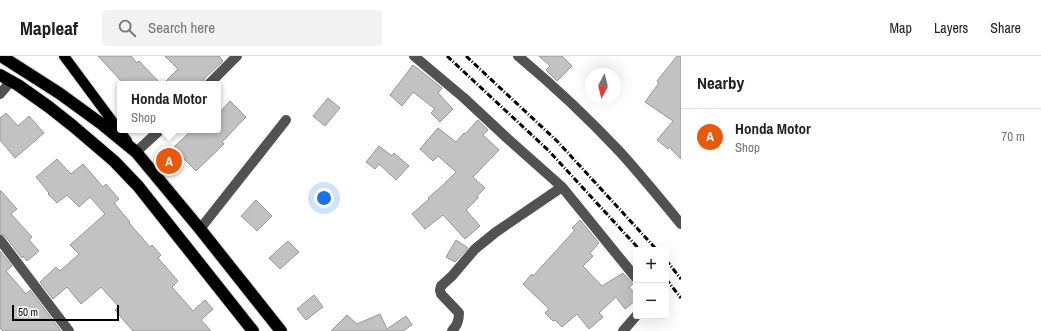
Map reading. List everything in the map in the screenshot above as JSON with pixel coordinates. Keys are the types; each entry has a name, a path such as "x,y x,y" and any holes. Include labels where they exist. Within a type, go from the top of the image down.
{"highway":[{"path":"1,56 59,93 103,125 136,152 200,229 281,331"},
{"path":"0,75 12,81 74,126 129,176 253,331"}],"main road":[{"path":"64,56 117,127"},
{"path":"122,133 136,152"}],"street":[{"path":"212,81 237,56"},
{"path":"414,56 464,98 562,187 633,274"},
{"path":"518,56 547,80 591,122 620,153 681,224"},
{"path":"0,94 12,81"},
{"path":"200,229 286,120"},
{"path":"136,152 157,133"},
{"path":"452,331 458,323 459,313 441,294 441,286 452,276 475,249 496,232 562,187"},
{"path":"0,240 69,331"},
{"path":"623,331 633,319"}],"building":[{"path":"98,56 131,56 137,63 139,61 158,81 121,81"},
{"path":"165,56 219,56 223,61 204,81 166,81 178,69"},
{"path":"539,56 562,56 572,66 557,81 546,70 550,66"},
{"path":"677,56 681,56 681,159 669,147 668,149 657,140 673,121 645,102 659,83 657,81"},
{"path":"413,65 442,88 438,93 453,109 440,122 431,113 435,109 413,92 402,106 390,95"},
{"path":"328,98 340,108 325,126 313,116"},
{"path":"230,101 246,117 222,142 224,144 196,171 173,148 189,133 221,133 221,111"},
{"path":"6,113 18,126 29,116 44,133 15,158 0,140 0,118"},
{"path":"478,120 488,130 483,135 499,150 473,177 485,188 477,196 478,198 466,210 480,226 465,239 443,215 425,229 412,214 456,172 438,156 433,161 420,149 438,128 456,142"},
{"path":"379,146 392,156 394,153 409,166 396,180 379,164 375,169 366,162"},
{"path":"57,159 71,174 83,164 103,187 106,184 119,199 114,203 150,247 152,245 161,255 158,258 178,281 172,287 193,311 205,300 213,309 201,320 211,331 133,331 115,310 119,307 101,287 81,304 67,287 53,299 40,282 56,267 60,271 79,254 70,245 105,214 90,197 79,207 67,195 57,203 48,194 49,193 36,177"},
{"path":"0,190 17,209 11,214 32,237 29,240 39,251 27,261 23,256 22,258 5,236 0,234"},
{"path":"256,200 272,216 257,231 241,216"},
{"path":"580,220 599,243 590,253 593,256 583,266 602,286 623,273 633,284 629,287 633,292 633,302 625,309 616,297 599,313 603,317 589,329 577,314 562,327 555,320 553,321 545,313 549,309 523,284 532,274 533,276 575,230 572,228"},
{"path":"456,240 468,248 455,262 446,257"},
{"path":"288,241 299,252 280,269 269,258"},
{"path":"0,251 12,266 6,271 26,294 30,290 61,331 3,331 0,328"},
{"path":"314,295 323,307 306,320 297,309"},
{"path":"380,314 387,329 406,316 412,325 403,331 331,331 347,315 357,324"}],"railway":[{"path":"447,56 549,151 637,247"},
{"path":"466,56 558,142 654,247"},
{"path":"669,264 681,279"},
{"path":"669,283 681,298"}],"place":[{"name":"Honda Motor","path":"169,161"}]}
